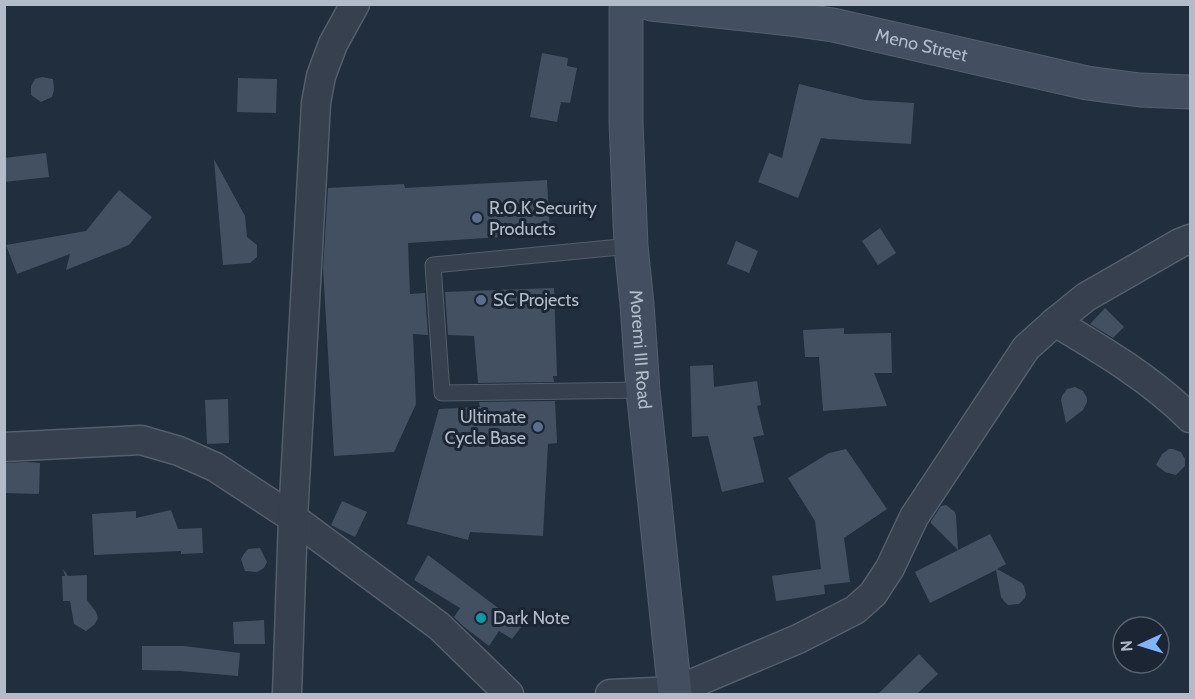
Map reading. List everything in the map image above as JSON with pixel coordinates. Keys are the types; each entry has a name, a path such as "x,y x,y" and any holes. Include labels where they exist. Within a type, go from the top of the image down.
{"street":[{"path":"287,694 293,518 316,103 321,75 333,44 355,4"},
{"name":"Moremi III Road","path":"626,4 626,122 631,246 643,390 675,693"},
{"name":"Meno Street","path":"651,4 790,18 1087,83 1140,90 1191,92"},
{"path":"610,694 675,693 798,639 855,610 873,594 890,568 915,517 1026,348 1086,297 1180,243 1191,239"},
{"path":"1055,322 1111,356 1172,400 1191,418"},
{"path":"4,447 141,440 179,450 215,467 293,518 439,626 509,694"}],"lane":[{"path":"631,246 433,265 442,393 643,390"}],"building":[{"path":"542,53 568,58 567,66 577,68 570,103 561,102 557,122 530,117"},
{"path":"42,77 53,79 54,90 52,97 41,102 31,95 31,86 35,79"},
{"path":"238,78 277,79 276,113 237,112"},
{"path":"799,84 865,100 914,103 911,144 821,138 798,198 758,182 769,153 782,158"},
{"path":"46,153 49,177 4,182 4,158"},
{"path":"214,159 245,216 247,237 257,245 257,257 250,263 223,265"},
{"path":"547,180 550,234 408,243 410,294 425,293 428,335 413,334 416,404 394,452 334,456 323,268 328,188 404,184 405,188"},
{"path":"119,190 152,217 129,245 66,270 70,254 17,274 6,245 86,231"},
{"path":"880,228 896,253 878,265 862,241"},
{"path":"736,241 758,251 749,273 727,264"},
{"path":"554,288 557,376 553,376 554,382 478,383 474,336 448,335 445,292"},
{"path":"1105,308 1124,327 1113,338 1090,324"},
{"path":"844,328 844,334 891,333 892,373 874,373 887,406 823,411 819,357 805,357 803,330"},
{"path":"713,365 714,387 757,381 761,405 757,406 764,435 753,437 764,482 722,492 708,436 692,437 690,366"},
{"path":"1075,387 1083,391 1087,402 1083,410 1066,423 1062,396 1067,389"},
{"path":"228,399 229,443 207,444 205,400"},
{"path":"555,401 557,443 548,444 543,536 470,532 468,540 407,524 439,409 480,407 479,402"},
{"path":"846,449 887,509 844,538 850,582 824,585 825,594 776,601 772,576 821,569 815,521 788,478 829,453"},
{"path":"1169,449 1181,452 1185,459 1185,466 1176,475 1165,472 1156,465 1162,454"},
{"path":"4,463 40,463 39,494 4,493"},
{"path":"342,501 367,512 355,537 331,525"},
{"path":"946,505 955,512 958,550 931,523 941,506"},
{"path":"171,510 178,529 202,528 203,553 181,554 181,551 94,555 92,514 136,511 136,518"},
{"path":"990,534 1006,564 997,569 1022,583 1025,598 1019,604 1008,605 1001,597 996,570 930,603 915,572"},
{"path":"260,548 267,562 264,568 257,572 245,571 241,559 244,554 248,549"},
{"path":"428,555 522,626 512,639 499,631 489,646 454,617 460,608 414,580"},
{"path":"63,569 68,576 87,575 87,600 98,618 95,624 86,631 74,624 70,601 63,601 62,576 65,576"},
{"path":"264,620 265,644 234,644 233,622"},
{"path":"142,646 184,646 240,653 238,676 142,670"},
{"path":"919,654 938,674 917,694 878,694"}],"place":[{"name":"R.O.K Security Products","path":"477,218"},
{"name":"SC Projects","path":"481,300"},
{"name":"Ultimate Cycle Base","path":"538,427"},
{"name":"Dark Note","path":"481,618"}]}
